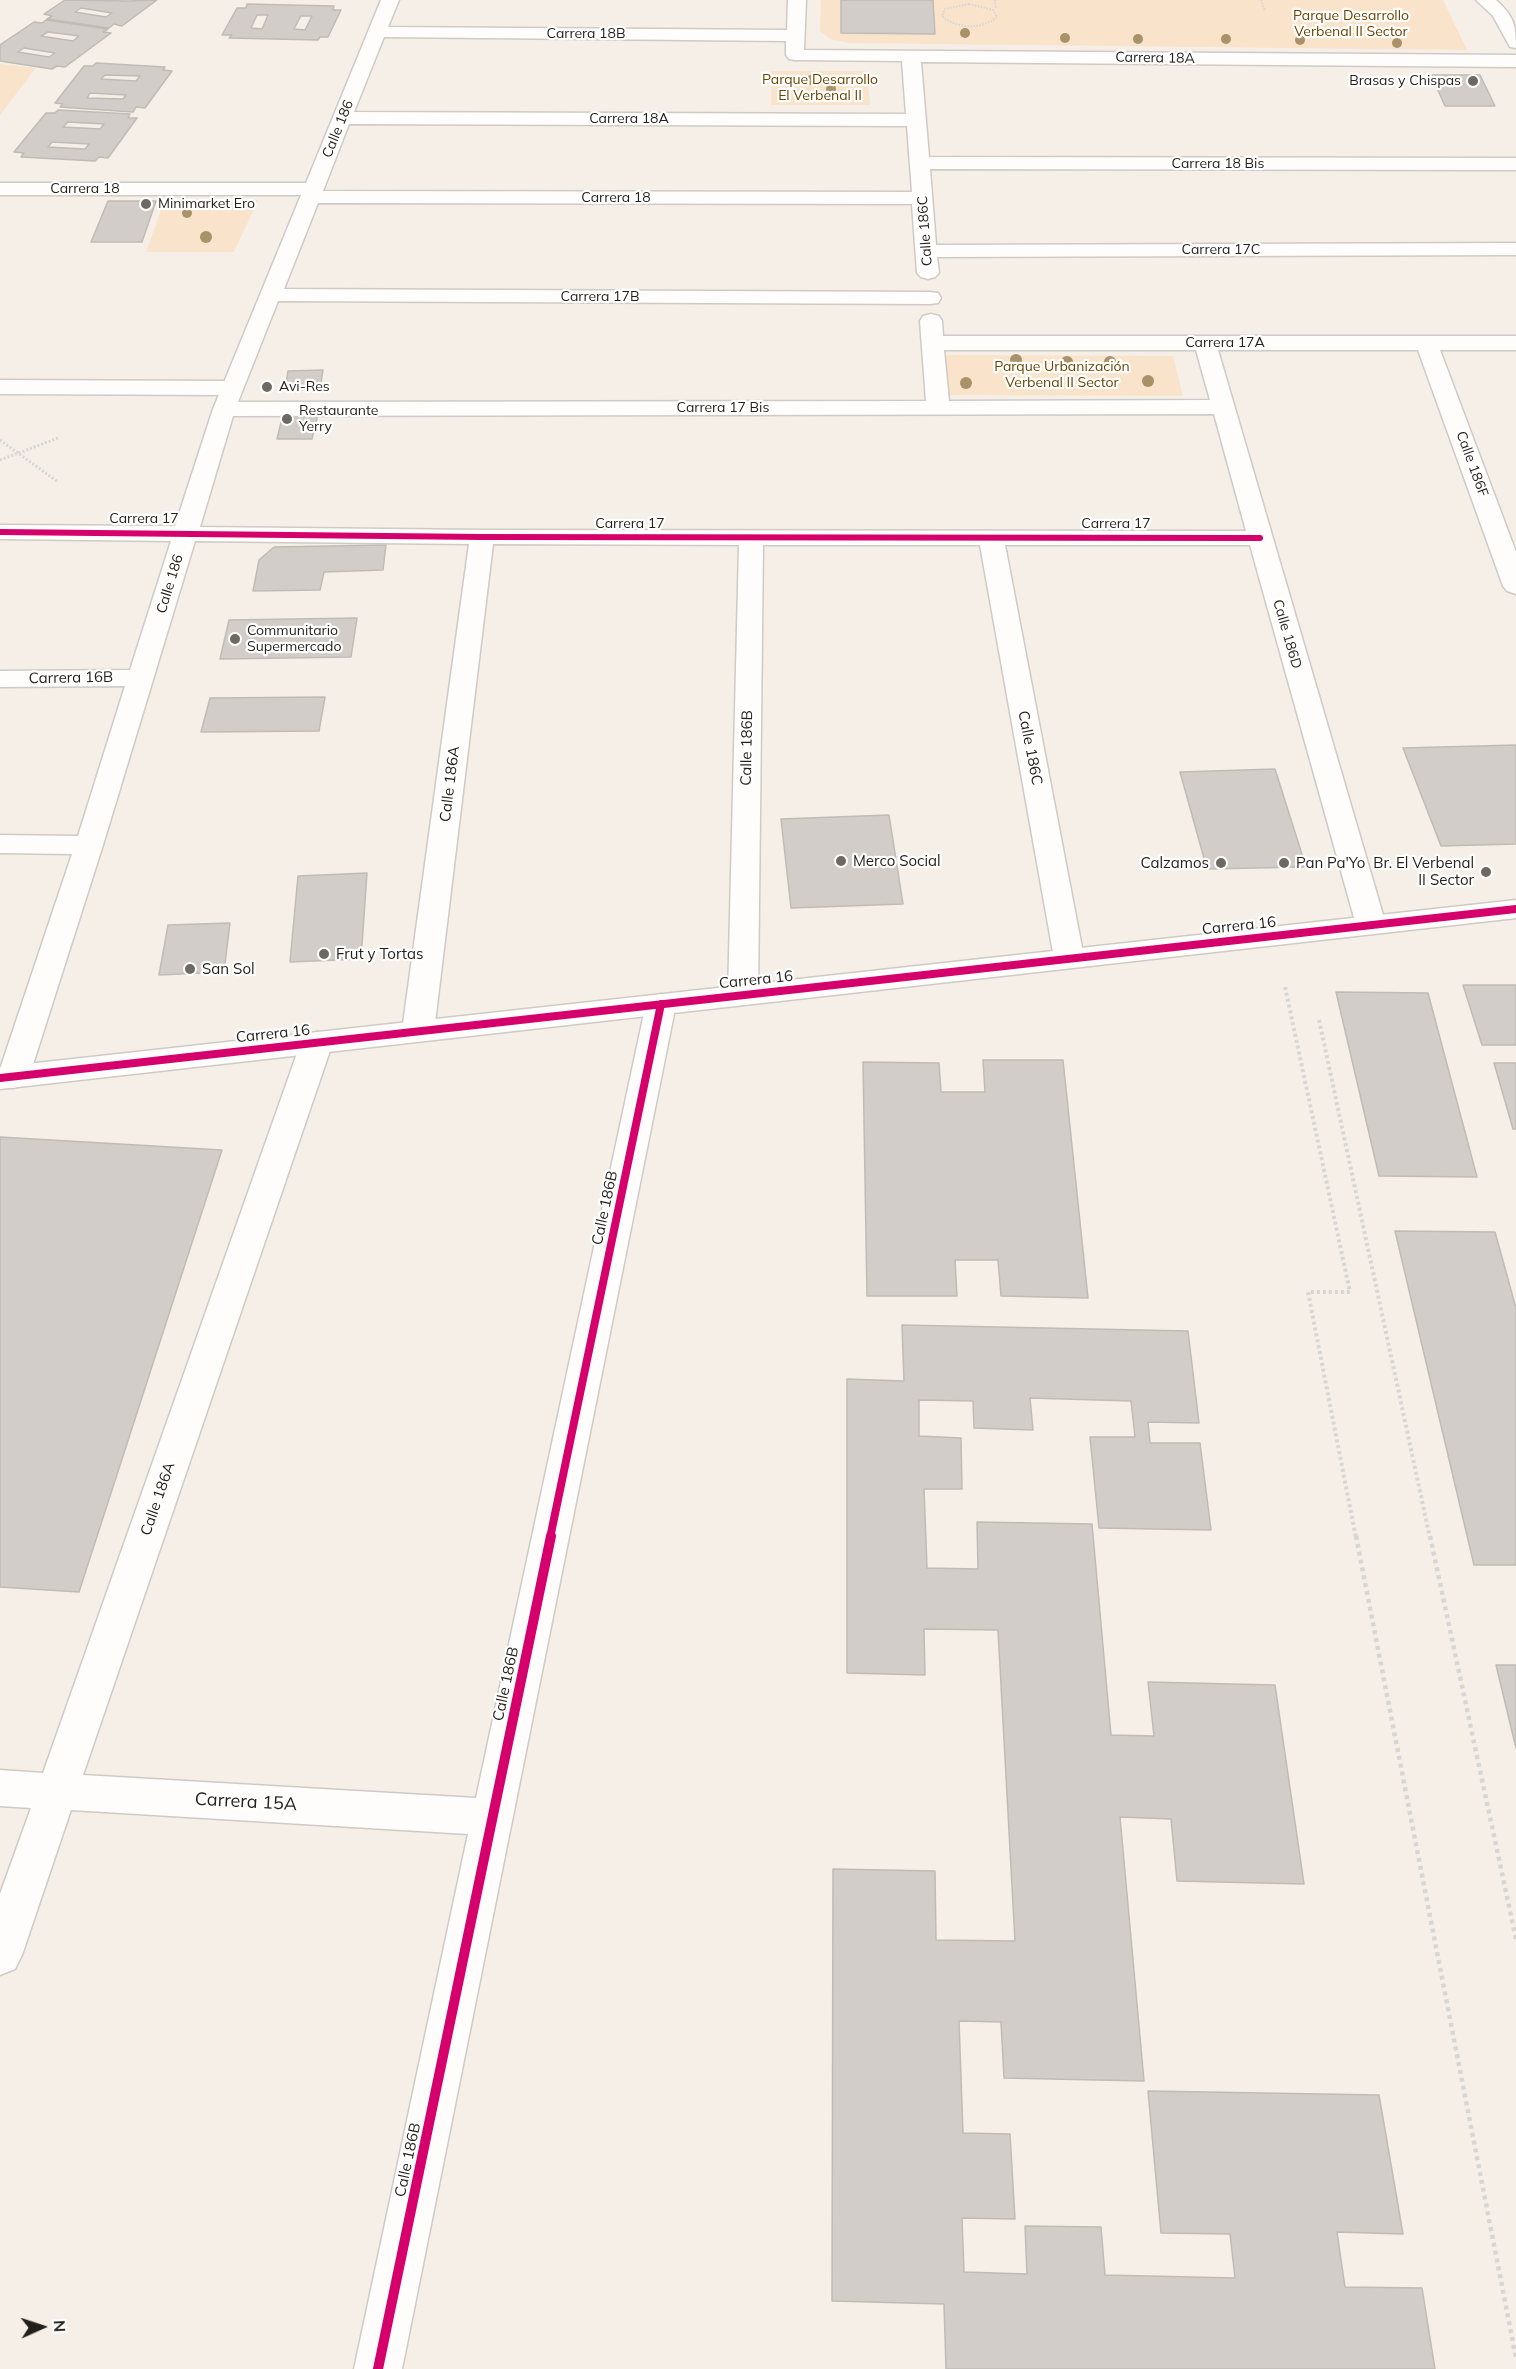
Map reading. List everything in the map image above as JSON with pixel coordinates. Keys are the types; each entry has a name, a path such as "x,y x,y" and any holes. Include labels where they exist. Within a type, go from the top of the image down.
{"street":[{"name":"Calle 186","path":"7,1078 90,845 228,398 390,0"},
{"path":"796,36 797,0"},
{"path":"1485,0 1500,13 1516,43"},
{"name":"Carrera 18B","path":"377,32 796,36"},
{"name":"Carrera 18A","path":"796,36 795,55 1516,61"},
{"name":"Calle 186C","path":"911,56 938,407"},
{"name":"Carrera 18A","path":"342,118 916,120"},
{"name":"Carrera 18 Bis","path":"920,163 1516,164"},
{"name":"Carrera 18","path":"0,189 922,198"},
{"name":"Carrera 17C","path":"926,251 1516,249"},
{"name":"Carrera 17B","path":"270,295 930,298"},
{"name":"Carrera 17A","path":"933,343 1516,343"},
{"name":"Calle 186D","path":"1205,343 1371,925"},
{"name":"Calle 186F","path":"1427,343 1516,586"},
{"name":"Carrera 17 Bis","path":"0,387 228,398 938,407 1222,407"},
{"name":"Carrera 17","path":"0,532 482,537 1260,538"},
{"name":"Calle 186A","path":"418,1031 482,537"},
{"name":"Calle 186B","path":"743,995 751,538"},
{"name":"Calle 186C","path":"991,538 1069,958"},
{"name":"Carrera 16B","path":"0,679 142,678"},
{"path":"0,844 90,845"},
{"name":"Carrera 16","path":"7,1078 1516,909"},
{"name":"Calle 186B","path":"378,2369 661,1004"},
{"name":"Calle 186A","path":"0,1955 317,1042"},
{"name":"Carrera 15A","path":"0,1788 492,1817"}],"path":[{"path":"1283,978 1350,1292 1308,1292 1516,2358"},
{"path":"1319,1020 1516,1939"}],"green space":[{"name":"Parque Desarrollo Verbenal II Sector","path":"821,0 1443,0 1467,50 850,43 830,39 820,31"},
{"path":"0,64 36,68 0,115"},
{"name":"Parque Desarrollo El Verbenal II","path":"771,71 867,71 870,105 771,105"},
{"path":"165,199 258,200 234,252 146,252"},
{"name":"Parque Urbanización Verbenal II Sector","path":"944,355 1173,356 1183,396 948,395"}],"building":[{"path":"65,0 157,0 122,26 114,24 109,28 47,19 52,16 44,14","holes":["81,8 112,13 106,17 75,12"]},
{"path":"841,0 933,0 935,34 841,33"},
{"path":"247,4 334,6 333,10 341,10 328,37 320,37 318,40 229,38 232,35 222,35 237,8 246,8","holes":["257,15 268,15 262,29 251,28","301,16 312,16 305,30 294,29"]},
{"path":"46,20 108,29 103,32 111,33 65,67 57,66 52,69 0,61 0,45 34,22 42,23","holes":["48,32 79,36 73,41 41,36","24,48 55,53 49,57 18,52"]},
{"path":"96,63 165,67 163,70 172,71 145,108 136,107 133,112 60,107 63,104 55,103 84,66 93,66","holes":["105,75 140,76 136,81 101,79","90,93 126,95 123,99 87,98"]},
{"path":"1431,75 1480,75 1495,106 1445,106"},
{"path":"58,110 130,114 128,118 137,118 108,158 99,157 95,161 21,157 24,153 14,152 46,113 55,113","holes":["68,122 104,124 100,129 63,127","52,142 89,144 85,149 48,147"]},
{"path":"108,201 156,201 142,242 91,242"},
{"path":"323,370 320,389 285,390 288,371"},
{"path":"283,414 318,414 312,439 277,439"},
{"path":"386,545 383,570 324,572 320,590 253,591 259,560 274,547"},
{"path":"357,618 351,657 220,659 229,620"},
{"path":"325,697 319,731 201,732 210,698"},
{"path":"1516,745 1516,844 1441,846 1403,748"},
{"path":"1275,769 1306,867 1207,869 1180,772"},
{"name":"Merco Social","path":"889,815 903,904 791,908 781,819"},
{"path":"367,873 361,959 290,962 298,876"},
{"path":"230,923 224,972 159,975 168,925"},
{"path":"1463,985 1516,985 1516,1045 1482,1045"},
{"path":"1336,992 1428,993 1477,1177 1379,1176"},
{"path":"983,1060 1063,1060 1088,1298 1001,1296 998,1260 955,1260 957,1296 867,1296 863,1062 939,1063 941,1092 985,1092"},
{"path":"1494,1063 1516,1063 1516,1129 1513,1129"},
{"path":"0,1137 222,1150 79,1592 0,1587"},
{"path":"1395,1231 1495,1232 1516,1308 1516,1565 1474,1565"},
{"path":"902,1325 1188,1331 1199,1423 1148,1422 1150,1443 1200,1443 1211,1530 1099,1528 1090,1437 1135,1437 1131,1401 1030,1398 1033,1430 974,1428 973,1401 919,1400 919,1436 961,1438 962,1489 924,1489 927,1568 978,1569 977,1522 1092,1524 1111,1735 1154,1736 1148,1682 1275,1685 1304,1884 1177,1881 1171,1819 1120,1817 1144,2081 1004,2078 1001,2022 959,2021 963,2133 1010,2134 1015,2219 962,2218 964,2272 1027,2274 1025,2226 1101,2227 1105,2275 1235,2278 1230,2234 1161,2233 1148,2091 1379,2095 1403,2234 1337,2232 1345,2287 1422,2288 1435,2369 946,2369 944,2304 832,2301 833,1869 935,1871 936,1940 1015,1941 998,1630 924,1629 925,1675 847,1673 847,1379 904,1381"},
{"path":"1496,1665 1516,1665 1516,1748"}],"cycle path":[{"path":"0,532 482,537 1260,538"},
{"path":"0,1078 1516,909"},
{"path":"378,2369 661,1004"}],"place":[{"name":"Brasas y Chispas","path":"1473,81"},
{"name":"Minimarket Ero","path":"146,204"},
{"name":"Avi-Res","path":"267,387"},
{"name":"Restaurante Yerry","path":"287,419"},
{"name":"Communitario Supermercado","path":"235,639"},
{"name":"Merco Social","path":"841,861"},
{"name":"Calzamos","path":"1221,863"},
{"name":"Pan Pa'Yo","path":"1284,863"},
{"name":"Br. El Verbenal II Sector","path":"1486,872"},
{"name":"Frut y Tortas","path":"324,954"},
{"name":"San Sol","path":"190,969"}]}
